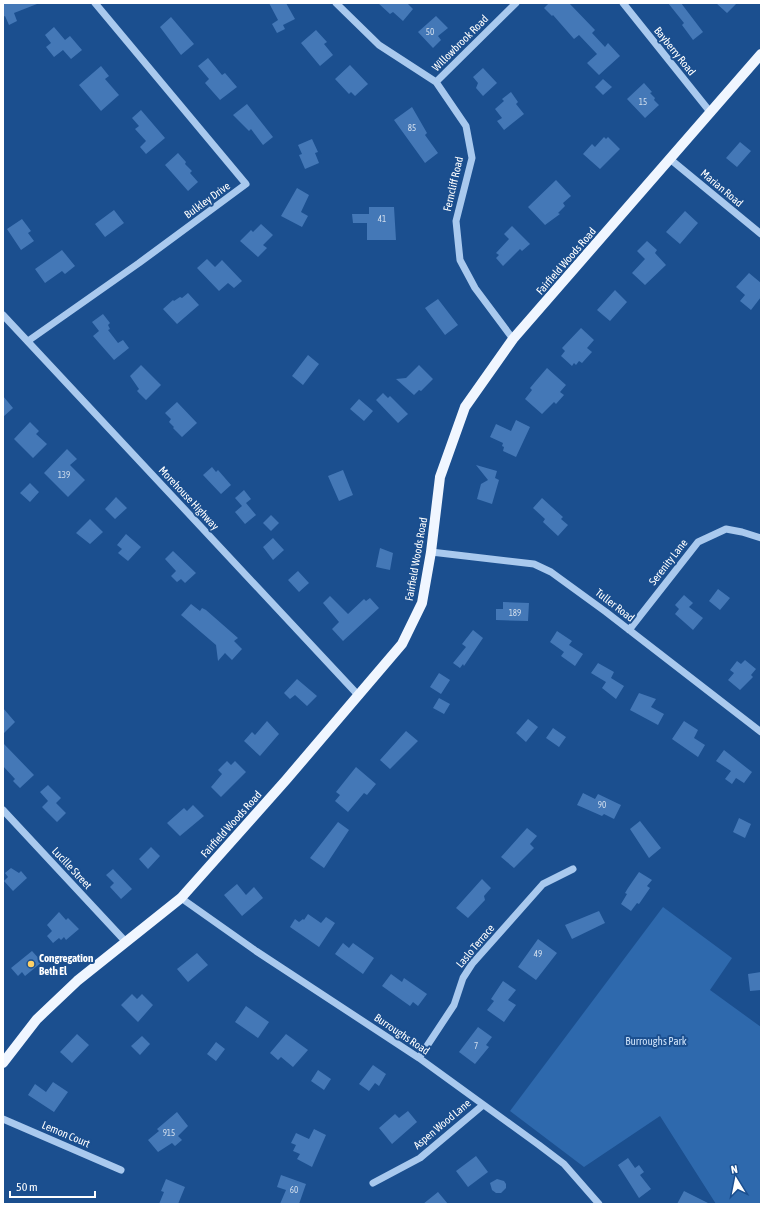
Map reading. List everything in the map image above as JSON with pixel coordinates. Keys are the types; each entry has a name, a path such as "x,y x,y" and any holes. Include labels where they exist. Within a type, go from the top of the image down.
{"main road":[{"name":"Fairfield Woods Road","path":"3,1063 37,1020 77,981 125,941 181,898 359,696 402,644 422,603 431,552 440,478 465,407 513,339 576,269 761,54"}],"street":[{"name":"Bulkley Drive","path":"28,341 139,263 246,184 95,3"},
{"name":"Ferncliff Road","path":"336,3 379,45 436,82 466,126 472,158 456,221 460,260 475,288 513,339"},
{"name":"Willowbrook Road","path":"436,82 516,3"},
{"name":"Bayberry Road","path":"623,3 710,113"},
{"name":"Marian Road","path":"670,159 761,234"},
{"name":"Morehouse Highway","path":"3,315 359,696"},
{"name":"Serenity Lane","path":"629,630 698,542 726,529 761,538"},
{"name":"Tuller Road","path":"431,552 534,564 551,572 761,732"},
{"name":"Lucille Street","path":"3,810 125,941"},
{"name":"Laslo Terrace","path":"419,1058 454,1005 462,978 472,964 543,884 573,869"},
{"name":"Burroughs Road","path":"181,898 256,951 419,1058 483,1104 564,1164 599,1204"},
{"name":"Aspen Wood Lane","path":"373,1183 420,1158 483,1104"},
{"name":"Lemon Court","path":"3,1118 121,1170"}],"green space":[{"name":"Burroughs Park","path":"663,907 732,958 710,990 761,1027 761,1204 716,1204 660,1116 584,1167 510,1111"}],"building":[{"path":"3,3 37,4 14,13 17,21 9,25 5,16 3,17"},
{"path":"269,3 286,3 295,19 283,25 285,29 277,33 272,24 278,20"},
{"path":"378,3 407,3 413,9 403,21 393,12 390,14"},
{"path":"549,3 569,3 595,30 592,33 605,47 608,43 620,56 599,75 587,63 597,54 579,35 574,39 553,15 552,16 544,8"},
{"path":"668,3 681,3 703,32 693,40 682,25 684,23"},
{"path":"716,3 737,3 727,13"},
{"path":"436,16 448,28 438,36 441,40 433,48 418,32"},
{"path":"171,17 194,44 181,55 160,27"},
{"path":"54,27 65,40 70,36 82,50 71,59 63,50 54,57 46,47 51,43 45,35"},
{"path":"316,30 327,42 324,44 333,55 320,66 301,43"},
{"path":"208,58 222,75 225,73 237,87 220,100 205,83 209,79 198,66"},
{"path":"350,65 368,84 355,96 351,92 349,94 335,79"},
{"path":"101,66 109,76 105,79 119,95 101,111 79,85"},
{"path":"483,68 497,83 483,96 476,88 478,83 473,77"},
{"path":"603,79 612,87 603,95 595,87"},
{"path":"644,83 652,92 650,93 659,105 645,118 627,99"},
{"path":"511,92 518,102 516,104 524,114 504,130 497,121 502,118 495,109 504,101 502,99"},
{"path":"247,104 273,137 263,145 251,129 249,131 233,115"},
{"path":"412,107 427,133 425,135 438,153 425,163 394,120"},
{"path":"141,110 165,138 146,154 140,147 146,141 135,129 139,126 132,118"},
{"path":"604,137 606,139 608,137 620,149 600,169 583,154 592,144 595,147"},
{"path":"312,139 318,152 315,153 319,163 305,169 299,155 302,154 298,145"},
{"path":"740,142 751,151 737,167 726,158"},
{"path":"178,153 186,162 185,164 192,171 190,173 198,182 188,191 165,165"},
{"path":"556,180 571,196 563,203 565,206 558,213 560,214 545,225 528,207"},
{"path":"297,188 309,195 301,212 308,216 302,227 281,216"},
{"path":"369,207 394,207 396,240 367,240 367,223 353,223 352,214 369,214"},
{"path":"114,210 124,223 105,237 95,224"},
{"path":"685,211 698,223 680,244 666,232"},
{"path":"22,219 31,231 28,233 34,241 21,250 7,229"},
{"path":"261,224 273,235 263,245 267,248 258,257 240,241 251,230 253,232"},
{"path":"512,226 530,244 522,251 520,249 503,266 496,258 499,255 496,253 509,239 504,234"},
{"path":"647,241 657,250 655,253 666,265 645,285 632,273 645,259 637,251"},
{"path":"62,250 75,266 65,274 62,271 45,283 35,269"},
{"path":"207,259 215,267 222,260 242,281 234,288 228,283 219,291 197,268"},
{"path":"749,273 761,283 761,297 751,310 740,301 745,295 736,287"},
{"path":"615,290 627,302 610,321 597,310"},
{"path":"188,293 199,305 177,324 163,309 173,300 174,301 180,297 182,298"},
{"path":"438,299 458,325 445,335 425,308"},
{"path":"103,314 110,323 108,325 110,329 108,330 118,343 123,340 129,348 114,360 93,336 99,331 92,322"},
{"path":"581,328 594,340 587,348 592,352 582,363 579,361 576,365 574,363 572,366 561,356 565,351 562,348"},
{"path":"308,355 319,364 303,385 292,376"},
{"path":"141,365 161,385 146,400 137,391 139,389 130,376"},
{"path":"419,365 433,379 421,391 419,390 414,395 396,379 406,378"},
{"path":"547,368 566,385 560,392 564,395 556,404 554,402 542,414 525,399 532,390 530,388"},
{"path":"383,393 388,398 390,396 408,414 398,423 376,400"},
{"path":"3,396 13,408 3,417"},
{"path":"359,399 373,411 364,421 350,409"},
{"path":"177,402 197,423 182,437 173,428 174,427 169,422 171,419 165,413"},
{"path":"516,420 530,427 516,457 503,451 503,443 490,437 496,424 511,431"},
{"path":"30,422 39,431 36,434 47,444 33,458 14,439"},
{"path":"67,449 77,459 70,465 85,480 68,497 44,473"},
{"path":"476,465 497,471 495,478 499,480 492,504 477,499 481,484 488,480"},
{"path":"212,467 216,472 218,470 231,485 221,494 203,475"},
{"path":"343,470 353,495 339,501 328,476"},
{"path":"30,483 39,492 30,502 20,493"},
{"path":"244,490 251,499 246,503 256,515 245,524 235,512 242,506 235,498"},
{"path":"116,497 127,508 115,519 105,509"},
{"path":"542,498 563,517 561,519 568,525 558,536 543,522 545,519 533,508"},
{"path":"271,515 279,523 271,531 263,523"},
{"path":"90,519 103,532 90,544 76,533"},
{"path":"126,534 141,547 128,561 118,553 122,549 117,545"},
{"path":"273,538 284,550 273,560 263,547"},
{"path":"380,548 393,553 390,570 376,567"},
{"path":"173,551 196,573 185,583 181,579 177,582 171,576 176,571 165,559"},
{"path":"298,571 309,583 299,592 288,580"},
{"path":"718,589 730,598 720,610 709,601"},
{"path":"684,595 693,603 689,607 703,618 693,630 675,614 679,609 675,605"},
{"path":"330,596 348,614 364,599 366,601 370,598 379,608 343,641 332,629 339,622 323,603"},
{"path":"503,602 529,603 528,621 496,620 496,609 503,609"},
{"path":"191,604 200,611 202,608 206,610 238,638 234,641 242,649 232,660 225,653 218,661 216,645 181,615"},
{"path":"473,630 483,638 464,666 463,664 460,668 453,663 466,647 462,644"},
{"path":"557,631 572,641 569,645 583,654 575,666 561,656 564,652 550,642"},
{"path":"745,660 756,669 751,675 753,677 740,690 728,680 734,673 730,670 737,661 741,664"},
{"path":"598,663 614,672 611,678 624,686 616,699 602,688 606,682 591,673"},
{"path":"439,673 450,680 441,694 430,687"},
{"path":"297,679 317,696 307,706 295,695 290,699 284,693"},
{"path":"639,693 656,699 651,707 664,714 658,725 630,710"},
{"path":"439,698 450,704 444,714 433,708"},
{"path":"3,708 15,722 3,734"},
{"path":"528,719 538,727 526,742 516,733"},
{"path":"267,721 279,734 260,756 244,741 252,732 255,735"},
{"path":"684,721 698,730 694,738 705,745 698,757 672,739"},
{"path":"553,728 566,737 559,747 546,738"},
{"path":"406,731 418,741 390,769 380,760"},
{"path":"3,743 34,775 20,788 13,781 15,779 3,766"},
{"path":"724,750 752,772 744,783 736,778 732,784 725,779 731,771 716,761"},
{"path":"227,761 231,765 235,761 246,772 221,797 211,787 222,774 218,770"},
{"path":"356,767 376,784 367,795 364,793 348,812 335,801 340,795 336,792"},
{"path":"48,785 61,798 56,803 66,813 57,822 42,807 48,801 40,792"},
{"path":"583,793 595,799 598,794 621,805 614,819 604,814 602,816 577,805"},
{"path":"193,805 204,816 180,836 167,823 184,808 187,811"},
{"path":"739,818 751,824 745,838 733,832"},
{"path":"640,821 661,848 649,858 630,829"},
{"path":"338,822 349,830 324,868 310,858"},
{"path":"527,828 537,836 530,844 534,848 514,868 501,857"},
{"path":"151,847 160,856 148,869 139,859"},
{"path":"11,868 19,873 21,871 27,878 13,891 4,881 8,877 5,873"},
{"path":"113,869 132,889 121,899 110,887 114,883 106,875"},
{"path":"639,872 652,880 647,886 650,888 639,904 637,903 631,911 621,904 627,894 625,893"},
{"path":"482,879 491,888 484,896 485,900 468,918 456,908"},
{"path":"237,884 246,895 254,887 263,898 242,916 224,895"},
{"path":"599,911 605,923 572,939 565,925"},
{"path":"59,912 66,920 68,918 79,929 66,940 64,937 61,940 59,938 53,943 47,936 52,931 47,925"},
{"path":"308,914 321,923 326,917 335,923 319,947 290,927 295,919 299,922 303,919 304,920"},
{"path":"538,939 557,953 536,980 518,967"},
{"path":"343,943 349,948 353,943 374,958 363,974 335,954"},
{"path":"32,951 42,962 25,976 22,972 18,976 11,968"},
{"path":"197,953 208,965 188,982 177,969"},
{"path":"761,972 761,990 750,991 748,974"},
{"path":"391,974 402,982 404,978 427,994 418,1006 413,1002 410,1006 382,986"},
{"path":"503,981 516,990 508,1000 516,1005 504,1022 487,1010 494,1001 491,999"},
{"path":"132,994 137,999 142,994 153,1005 138,1022 121,1005"},
{"path":"246,1006 269,1022 258,1038 235,1022"},
{"path":"478,1027 492,1037 486,1045 489,1047 475,1064 459,1052"},
{"path":"77,1034 89,1045 72,1063 60,1052"},
{"path":"286,1034 308,1050 293,1067 281,1057 278,1060 270,1053"},
{"path":"142,1036 150,1044 140,1055 131,1046"},
{"path":"216,1042 225,1049 216,1061 207,1054"},
{"path":"373,1065 386,1074 379,1086 375,1083 369,1091 359,1084"},
{"path":"318,1070 331,1079 324,1090 311,1081"},
{"path":"53,1082 68,1092 54,1112 28,1095 35,1084 46,1092"},
{"path":"408,1111 417,1122 392,1144 379,1128 395,1114 399,1118"},
{"path":"177,1112 188,1126 178,1136 182,1140 175,1146 172,1143 158,1152 148,1140 159,1131 157,1129"},
{"path":"314,1129 326,1135 312,1167 297,1159 300,1154 293,1151 296,1145 291,1143 296,1133 309,1139"},
{"path":"476,1156 488,1172 468,1187 456,1171"},
{"path":"628,1158 635,1168 639,1165 644,1172 640,1175 651,1189 639,1198 618,1165"},
{"path":"281,1175 306,1184 299,1204 280,1204 286,1190 277,1187"},
{"path":"166,1179 185,1187 178,1204 159,1204 164,1192 161,1191"},
{"path":"497,1179 504,1181 506,1184 506,1188 501,1193 496,1193 492,1190 490,1183"},
{"path":"684,1191 710,1204 677,1204"},
{"path":"438,1192 448,1204 423,1204"}],"place":[{"name":"Congregation Beth El","path":"31,964"}]}
